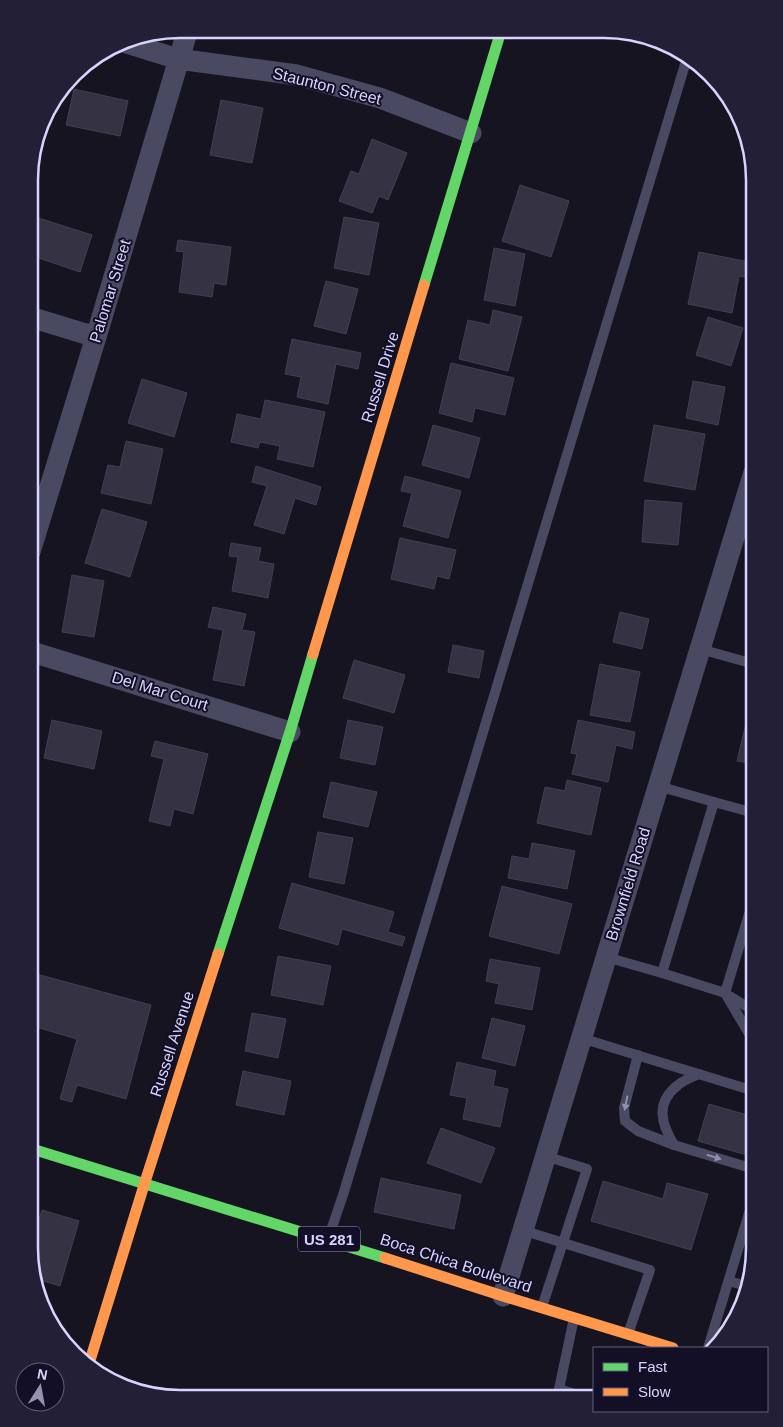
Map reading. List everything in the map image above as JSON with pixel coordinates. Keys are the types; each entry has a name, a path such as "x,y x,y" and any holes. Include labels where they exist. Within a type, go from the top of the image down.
{"street":[{"name":"Palomar Street","path":"38,526 185,37"},
{"name":"Russell Drive","path":"290,732 499,37"},
{"name":"Staunton Street","path":"133,45 178,59 297,75 380,98 471,133"},
{"path":"38,319 96,337"},
{"name":"Brownfield Road","path":"502,1296 746,499"},
{"name":"Del Mar Court","path":"38,653 290,732"},
{"name":"Russell Avenue","path":"91,1358 144,1182 290,732"},
{"name":"Boca Chica Boulevard","path":"38,1151 328,1239 502,1296 670,1347"}],"lane":[{"path":"328,1239 349,1176 685,63"},
{"path":"700,649 746,662"},
{"path":"658,786 745,811"},
{"path":"662,973 714,802"},
{"path":"745,926 725,993 745,1027"},
{"path":"606,957 725,993 745,1006"},
{"path":"581,1038 745,1088"},
{"path":"638,1056 624,1108 625,1121 638,1131 674,1145 745,1166"},
{"path":"674,1145 662,1118 664,1104 669,1094 679,1084 699,1074"},
{"path":"542,1308 587,1169 545,1156"},
{"path":"710,1341 745,1227"},
{"path":"522,1230 650,1270 628,1335"},
{"path":"729,1281 741,1284"},
{"path":"558,1390 574,1318"}],"building":[{"path":"74,89 128,101 120,136 66,125"},
{"path":"221,100 263,108 252,163 210,155"},
{"path":"372,139 407,153 388,200 379,196 372,213 339,201 351,171 359,174"},
{"path":"520,185 569,201 551,257 502,241"},
{"path":"344,217 379,223 369,275 334,268"},
{"path":"38,218 92,235 80,272 38,258"},
{"path":"178,240 231,247 226,285 214,283 212,297 179,292 184,252 176,251"},
{"path":"494,248 525,254 515,306 484,300"},
{"path":"699,252 746,261 746,277 739,276 732,313 688,304"},
{"path":"326,281 358,289 346,334 314,326"},
{"path":"493,310 522,317 508,371 459,359 468,320 490,325"},
{"path":"708,317 743,328 731,366 696,355"},
{"path":"292,339 361,353 358,369 336,364 328,404 297,397 301,377 285,374"},
{"path":"451,363 514,378 505,415 475,408 472,422 439,413"},
{"path":"142,379 187,393 174,437 128,423"},
{"path":"693,381 725,387 718,425 686,418"},
{"path":"265,400 325,412 313,467 277,459 280,446 260,442 258,448 231,442 237,414 261,419"},
{"path":"433,425 480,438 469,478 422,465"},
{"path":"654,425 705,434 695,490 644,481"},
{"path":"126,441 163,449 151,504 101,493 108,465 120,467"},
{"path":"256,466 321,487 316,505 295,498 284,534 254,525 267,486 252,482"},
{"path":"405,476 461,491 448,538 403,526 412,493 401,491"},
{"path":"645,500 682,503 678,545 642,542"},
{"path":"102,509 147,522 130,577 85,563"},
{"path":"400,538 456,550 449,579 437,576 434,589 391,579"},
{"path":"231,543 261,548 258,561 274,564 268,598 232,591 238,557 229,556"},
{"path":"72,575 104,581 94,637 62,632"},
{"path":"213,607 246,614 242,630 255,632 244,686 213,680 223,630 208,627"},
{"path":"620,612 649,619 642,649 613,642"},
{"path":"453,645 484,651 479,678 448,672"},
{"path":"354,660 405,675 394,713 343,698"},
{"path":"600,664 640,672 630,722 590,715"},
{"path":"52,720 102,731 94,769 44,758"},
{"path":"348,720 383,727 375,765 340,758"},
{"path":"578,720 635,732 632,749 616,745 608,782 572,774 577,754 571,753"},
{"path":"745,725 745,762 737,761"},
{"path":"155,741 208,754 193,814 174,809 170,826 149,821 164,759 151,756"},
{"path":"567,780 601,788 591,835 537,823 545,787 565,791"},
{"path":"331,782 377,792 368,827 323,817"},
{"path":"318,832 353,838 344,884 309,877"},
{"path":"532,843 575,851 567,889 508,878 512,856 529,859"},
{"path":"292,883 394,912 388,932 405,937 402,946 342,929 338,945 279,928"},
{"path":"502,886 572,904 559,954 489,936"},
{"path":"278,956 331,966 323,1005 271,995"},
{"path":"490,959 540,968 532,1010 495,1003 499,984 486,981"},
{"path":"38,974 151,1005 126,1099 77,1085 72,1102 60,1099 77,1039 38,1028"},
{"path":"252,1013 286,1019 278,1058 245,1051"},
{"path":"492,1018 525,1026 515,1066 482,1058"},
{"path":"457,1062 496,1071 493,1086 508,1089 500,1127 463,1119 467,1098 450,1095"},
{"path":"243,1071 291,1081 284,1115 236,1105"},
{"path":"709,1104 745,1114 745,1154 698,1141"},
{"path":"441,1128 495,1148 481,1183 427,1163"},
{"path":"381,1178 461,1195 454,1229 374,1212"},
{"path":"603,1181 663,1199 667,1183 708,1194 691,1250 591,1221"},
{"path":"42,1210 79,1221 60,1286 41,1280 38,1257 38,1223"}],"traffic: fast":[{"path":"424,285 499,37"},
{"path":"218,954 290,732 313,654"},
{"path":"38,1151 385,1258"}],"traffic: slow":[{"path":"313,654 424,285"},
{"path":"91,1358 218,954"},
{"path":"385,1258 670,1347"}]}
